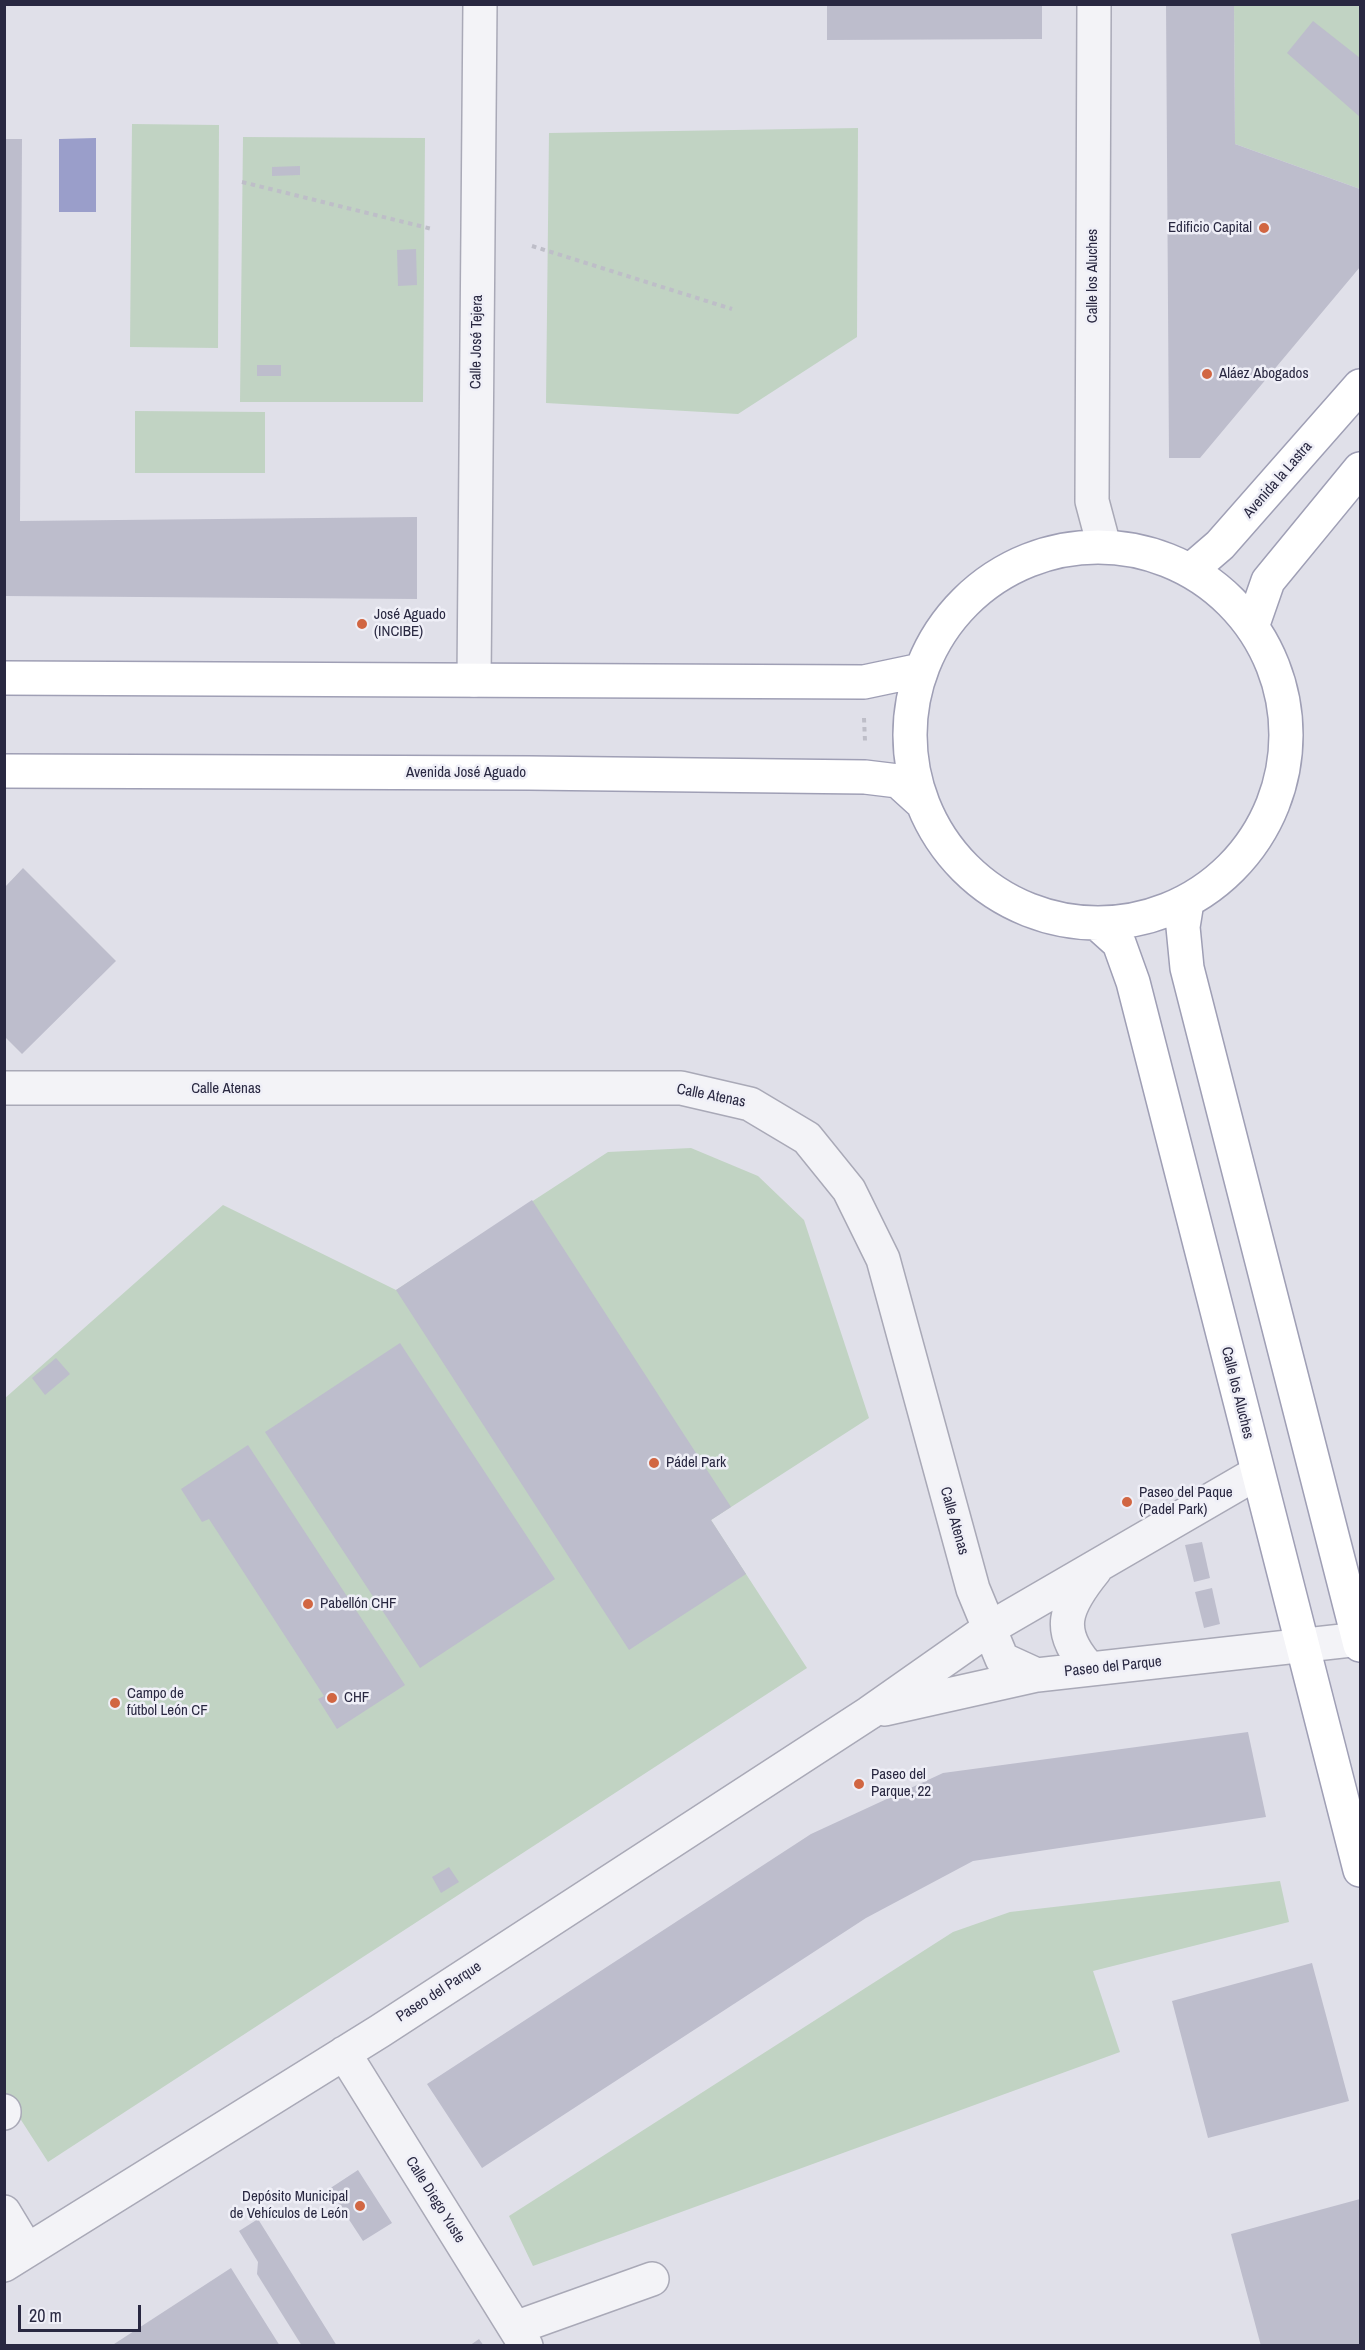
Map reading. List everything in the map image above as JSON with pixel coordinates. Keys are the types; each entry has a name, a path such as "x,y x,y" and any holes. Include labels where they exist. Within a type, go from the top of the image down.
{"main road":[{"name":"Avenida la Lastra","path":"1191,570 1220,545 1360,386"},
{"path":"1252,627 1268,581 1360,469"},
{"path":"1104,546 1134,549 1191,570 1225,595 1252,627 1272,662 1283,700 1286,740 1281,779 1268,817 1247,851 1220,880 1187,902 1159,915 1130,922 1099,925 1053,920 1010,903 972,877 942,842 920,801 910,758 910,713 921,670 938,634 962,603 992,578 1027,560 1064,549 1104,546"},
{"path":"4,678 864,682 921,670"},
{"name":"Avenida José Aguado","path":"4,771 865,777 898,781 920,801"},
{"path":"1187,902 1183,927 1187,968 1360,1641"},
{"name":"Calle los Aluches","path":"1099,925 1119,943 1133,982 1360,1870"}],"street":[{"name":"Calle José Tejera","path":"474,680 480,4"},
{"name":"Calle los Aluches","path":"1094,4 1092,501 1104,546"},
{"name":"Calle Atenas","path":"4,1088 681,1088 750,1104 807,1138 849,1190 883,1258 973,1589 1002,1659 1037,1675"},
{"name":"Paseo del Parque","path":"16,2258 344,2054 868,1713 990,1628 1257,1473"},
{"path":"1090,1669 1077,1656 1070,1642 1067,1619 1077,1593 1100,1564"},
{"name":"Paseo del Parque","path":"868,1713 1037,1675 1250,1653 1304,1645 1360,1641"},
{"name":"Calle Diego Yuste","path":"344,2054 520,2337"},
{"path":"4,2212 16,2258"},
{"path":"520,2337 652,2279"}],"path":[{"path":"242,183 432,229"},
{"path":"532,246 732,309"},
{"path":"864,715 865,744"}],"green space":[{"path":"1234,5 1360,5 1360,189 1235,144"},
{"path":"132,124 219,125 218,348 130,347"},
{"path":"858,128 857,337 738,414 546,403 549,133"},
{"path":"243,137 425,138 423,402 240,402"},
{"path":"135,411 265,412 265,473 135,473"},
{"name":"CHF","path":"691,1148 758,1176 804,1220 869,1418 711,1520 807,1668 48,2162 5,2095 4,1399 223,1205 396,1290 608,1152"},
{"path":"1280,1881 1289,1922 1093,1971 1120,2052 533,2266 509,2216 953,1932 1010,1912"}],"water":[{"path":"96,138 96,212 59,212 59,139"}],"building":[{"path":"827,4 1042,4 1042,39 827,40"},
{"name":"Edificio Capital","path":"1166,4 1234,4 1235,144 1360,189 1360,267 1200,458 1169,458"},
{"path":"1313,21 1360,58 1360,117 1287,53"},
{"path":"4,139 22,139 20,521 417,517 417,599 4,596"},
{"path":"300,166 300,175 272,176 272,167"},
{"path":"416,249 417,285 398,286 397,250"},
{"path":"257,365 281,365 281,376 257,376"},
{"path":"23,868 116,961 22,1054 5,1037 5,887"},
{"path":"532,1200 731,1507 711,1520 746,1574 629,1650 396,1290"},
{"path":"400,1343 555,1579 420,1668 265,1432"},
{"path":"56,1358 70,1374 45,1395 32,1378"},
{"name":"Pabellón CHF","path":"248,1445 405,1685 337,1729 318,1699 324,1696 209,1519 202,1522 181,1489"},
{"path":"1202,1542 1210,1578 1194,1582 1185,1545"},
{"path":"1212,1588 1220,1624 1204,1628 1195,1592"},
{"path":"1248,1732 1266,1817 973,1861 866,1918 482,2168 427,2084 811,1834 943,1773"},
{"path":"449,1867 459,1882 441,1893 432,1877"},
{"path":"1312,1963 1349,2101 1208,2138 1172,2001"},
{"name":"Depósito Municipal de Vehículos de León","path":"358,2170 392,2223 363,2241 329,2189"},
{"path":"1360,2199 1360,2346 1261,2346 1231,2234"},
{"path":"258,2219 337,2346 302,2346 257,2274 258,2262 239,2231"},
{"path":"231,2268 280,2346 111,2346"},
{"path":"479,2339 484,2346 469,2346"}],"place":[{"name":"Edificio Capital","path":"1264,228"},
{"name":"Aláez Abogados","path":"1207,374"},
{"name":"José Aguado (INCIBE)","path":"362,624"},
{"name":"Pádel Park","path":"654,1463"},
{"name":"Paseo del Paque (Padel Park)","path":"1127,1502"},
{"name":"Pabellón CHF","path":"308,1604"},
{"name":"CHF","path":"332,1698"},
{"name":"Campo de fútbol León CF","path":"115,1703"},
{"name":"Paseo del Parque, 22","path":"859,1784"},
{"name":"Depósito Municipal de Vehículos de León","path":"360,2206"}]}
